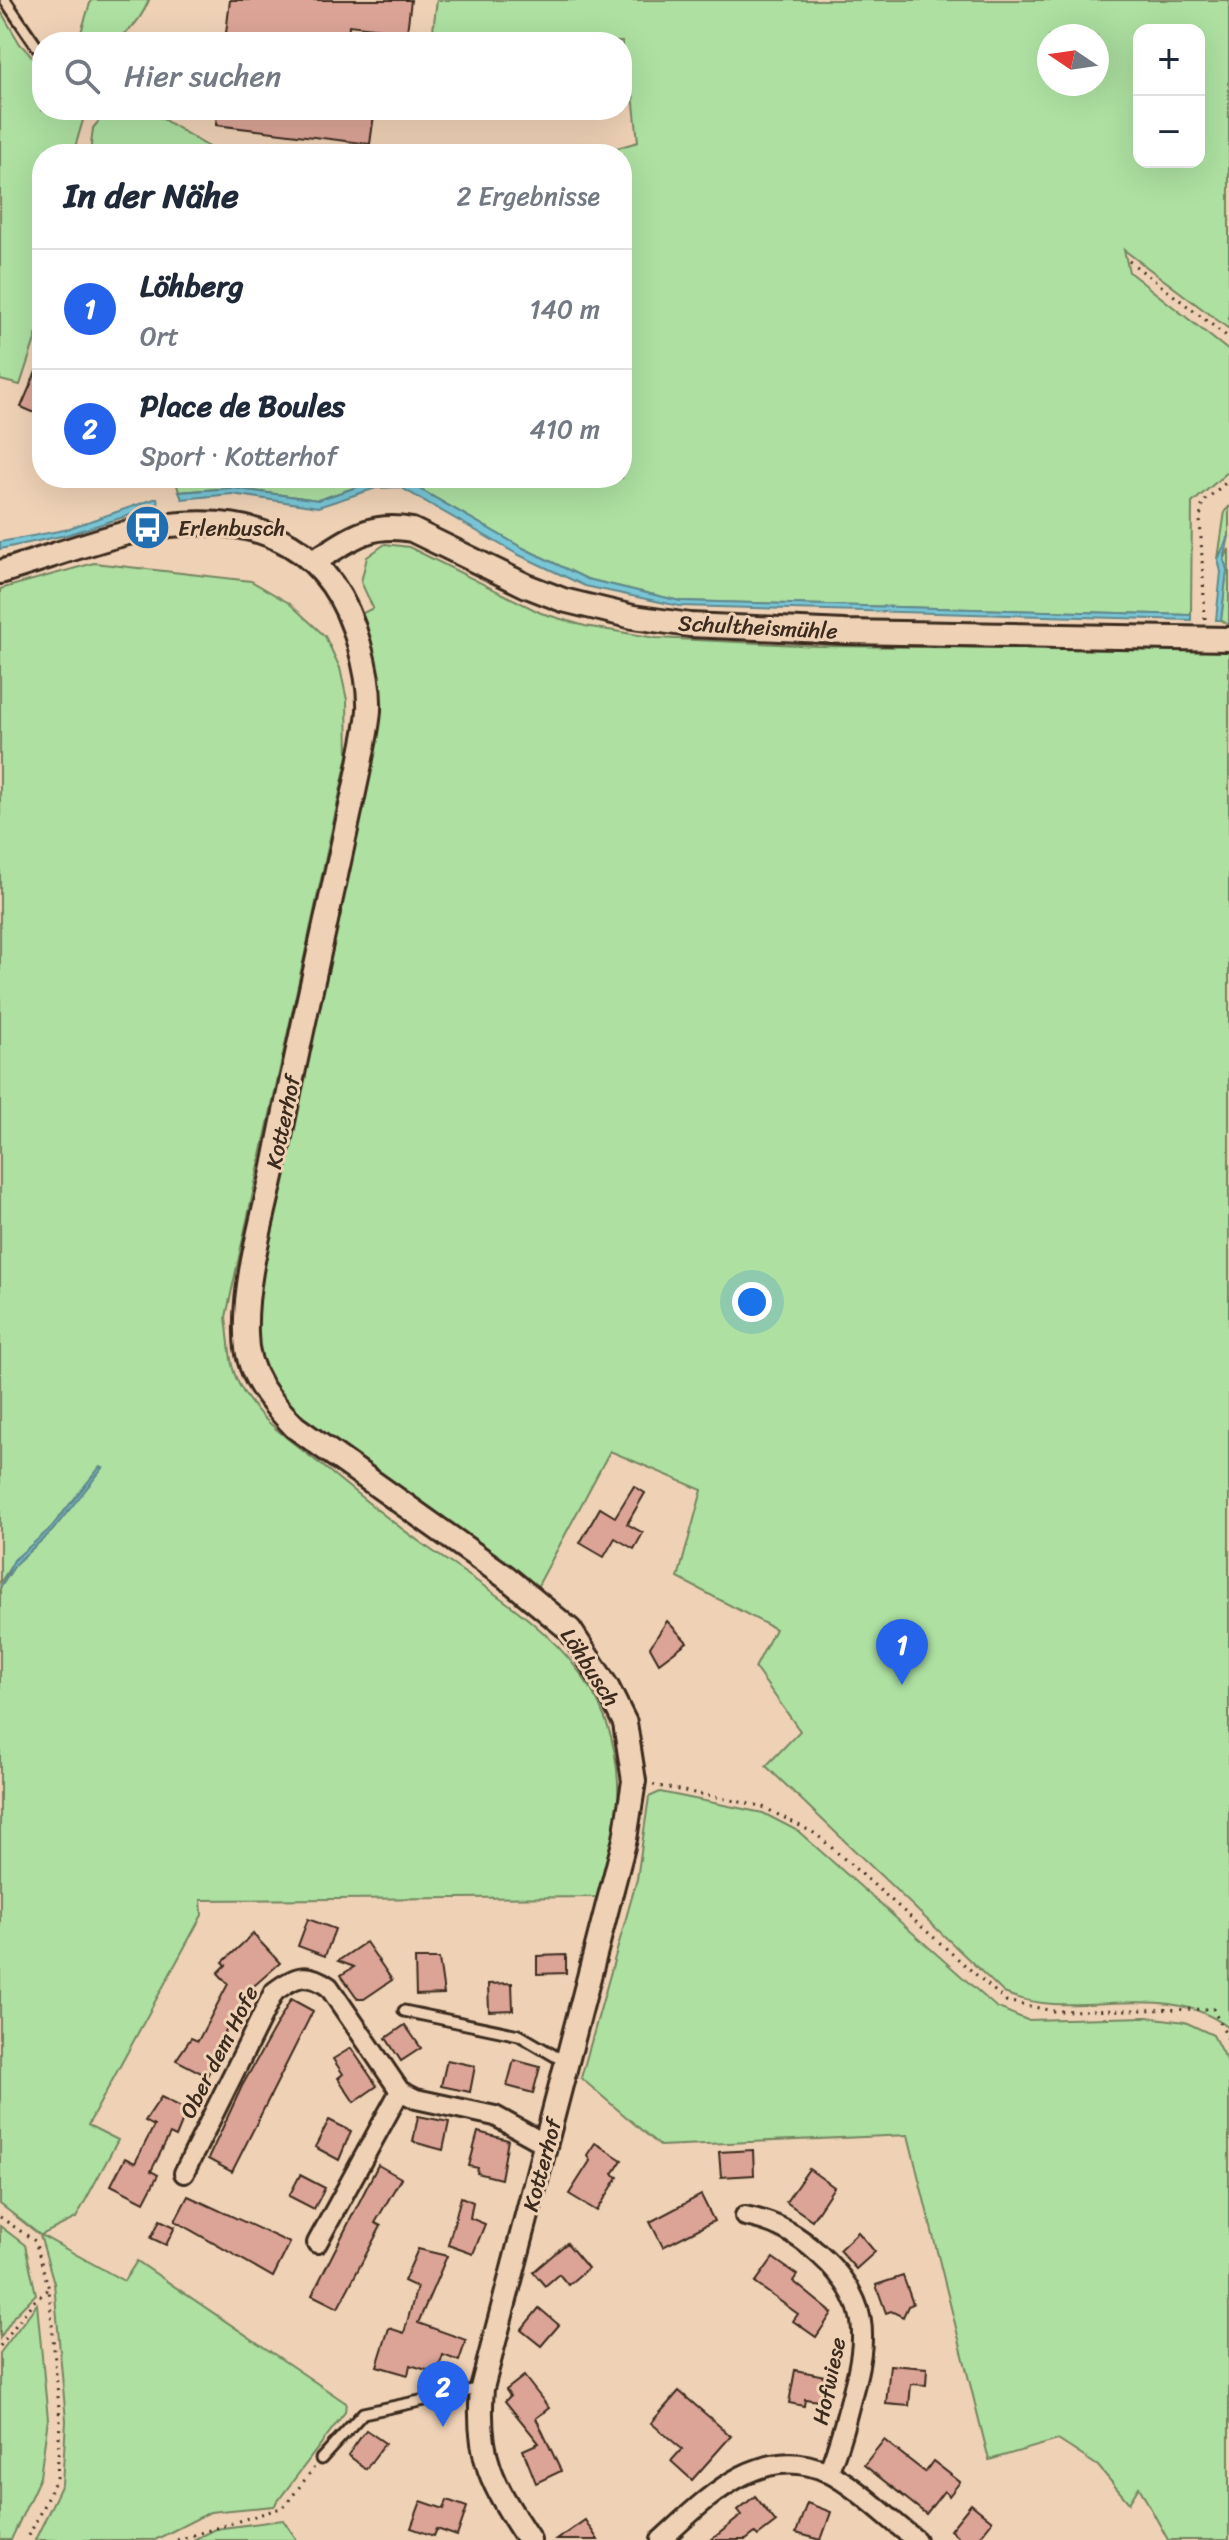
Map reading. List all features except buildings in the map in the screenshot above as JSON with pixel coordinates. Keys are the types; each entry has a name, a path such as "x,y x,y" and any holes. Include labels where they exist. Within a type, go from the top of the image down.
{"street":[{"path":"0,572 147,528 214,523 263,532 315,561"},
{"name":"Schultheismühle","path":"315,561 360,533 387,526 412,530 563,600 633,617 690,625 845,632 1229,639"},
{"name":"Kotterhof","path":"315,561 331,579 352,617 366,671 369,710 252,1274 246,1334 251,1369 268,1399 295,1427 506,1577"},
{"name":"Löhbusch","path":"506,1577 570,1630 607,1687 625,1723 634,1781"},
{"name":"Kotterhof","path":"529,2540 486,2466 480,2416 482,2388 610,1906 634,1781"},
{"name":"Ober dem Hofe","path":"184,2173 274,1992 294,1977 313,1976 329,1987 400,2091"},
{"path":"317,2243 400,2091 416,2099 495,2116 547,2145"},
{"name":"Hofwiese","path":"745,2216 773,2222 802,2239 830,2264 859,2306 864,2341 861,2360 838,2450 828,2472"},
{"path":"661,2540 720,2486 748,2472 776,2465 802,2465 828,2472 916,2540"}],"lane":[{"path":"5,0 32,39"},
{"path":"404,2011 519,2035 569,2064"},
{"path":"321,2459 363,2413 482,2388"}],"path":[{"path":"1129,261 1229,338"},
{"path":"1206,639 1200,518 1203,502 1229,480"},
{"path":"634,1781 761,1806 816,1834 1006,2001 1053,2011 1213,2009 1229,2041"},
{"path":"0,2217 35,2241 49,2289 60,2421 57,2477 27,2540"},
{"path":"0,2346 33,2302 49,2289"},
{"path":"177,2540 284,2507 321,2459"}],"green space":[{"path":"91,0 149,0 127,32 81,32"},
{"path":"437,0 1229,0 1229,329 1124,250 1129,272 1229,351 1229,471 1192,503 1191,615 680,601 587,579 521,547 418,488 632,488 631,144 638,142 632,94 632,32 431,32"},
{"path":"0,10 20,44 32,57 32,120 83,120 76,144 32,144 32,348 20,385 0,380"},
{"path":"100,120 164,120 204,144 91,144 93,128"},
{"path":"178,488 232,488 179,492"},
{"path":"232,488 354,488 318,500"},
{"path":"1229,507 1229,536 1218,559 1225,511"},
{"path":"385,544 409,547 541,613 585,626 656,638 817,646 1229,650 1229,2028 1203,2013 1176,2005 1148,2002 1060,2004 1031,2001 1004,1993 766,1766 800,1731 755,1668 775,1629 678,1578 702,1490 610,1451 534,1593 270,1395 249,1333 365,763 359,615 373,608 361,582 367,557"},
{"path":"1229,549 1229,625 1221,620 1227,570 1224,560"},
{"path":"94,563 251,581 289,603 325,636 340,668 347,700 348,755 226,1317 232,1365 238,1381 257,1410 282,1435 406,1532 503,1600 563,1652 587,1683 605,1717 615,1757 618,1802 613,1838 598,1897 201,1900 202,1915 88,2125 118,2140 76,2218 41,2235 124,2281 137,2261 346,2403 345,2412 274,2506 210,2512 155,2540 35,2540 62,2484 66,2421 54,2283 40,2235 0,2204 0,1588 17,1562 52,1531 101,1467 50,1529 15,1560 0,1583 0,589"},
{"path":"660,1792 763,1813 798,1831 996,2007 1027,2020 1147,2017 1185,2022 1213,2035 1229,2066 1229,2540 1168,2540 1139,2487 1129,2503 1098,2466 1058,2440 989,2460 908,2135 660,2146 581,2078 637,1879 649,1797"},
{"path":"0,2226 25,2245 36,2294 14,2316 0,2338"},
{"path":"37,2304 48,2419 40,2477 11,2540 0,2540 0,2353"},
{"path":"283,2520 297,2540 193,2540 215,2529"}],"water":[{"path":"232,488 318,500 354,488 376,488 318,507 232,494 182,499 179,492"},
{"path":"402,488 418,488 521,547 587,579 680,601 1191,615 1191,620 679,606 585,586 517,554"},
{"path":"157,498 159,506 66,535 0,549 0,542 64,530"},
{"path":"1229,536 1224,560 1227,570 1221,620 1216,620 1221,572 1218,559"},
{"path":"100,1467 103,1468 52,1531 17,1562 0,1588 14,1560 50,1529"}],"place":[{"name":"Erlenbusch","path":"147,528"},
{"name":"Löhberg","path":"902,1685"},
{"name":"Place de Boules","path":"443,2427"}]}
